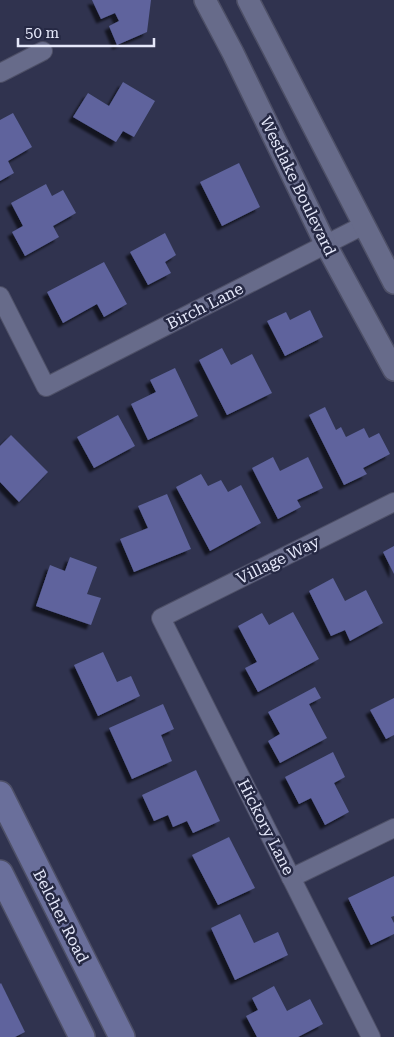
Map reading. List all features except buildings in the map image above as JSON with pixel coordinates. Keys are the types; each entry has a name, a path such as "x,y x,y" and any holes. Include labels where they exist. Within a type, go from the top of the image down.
{"main road":[{"name":"Belcher Road","path":"0,794 122,1037"},
{"path":"0,873 82,1037"}],"street":[{"name":"Westlake Boulevard","path":"205,0 233,53 326,245 394,370"},
{"path":"248,0 394,283"},
{"path":"0,73 43,51"},
{"name":"Birch Lane","path":"0,296 46,387 364,225"},
{"name":"Village Way","path":"161,618 394,502"},
{"name":"Hickory Lane","path":"161,618 371,1037"},
{"path":"292,878 394,828"}]}
